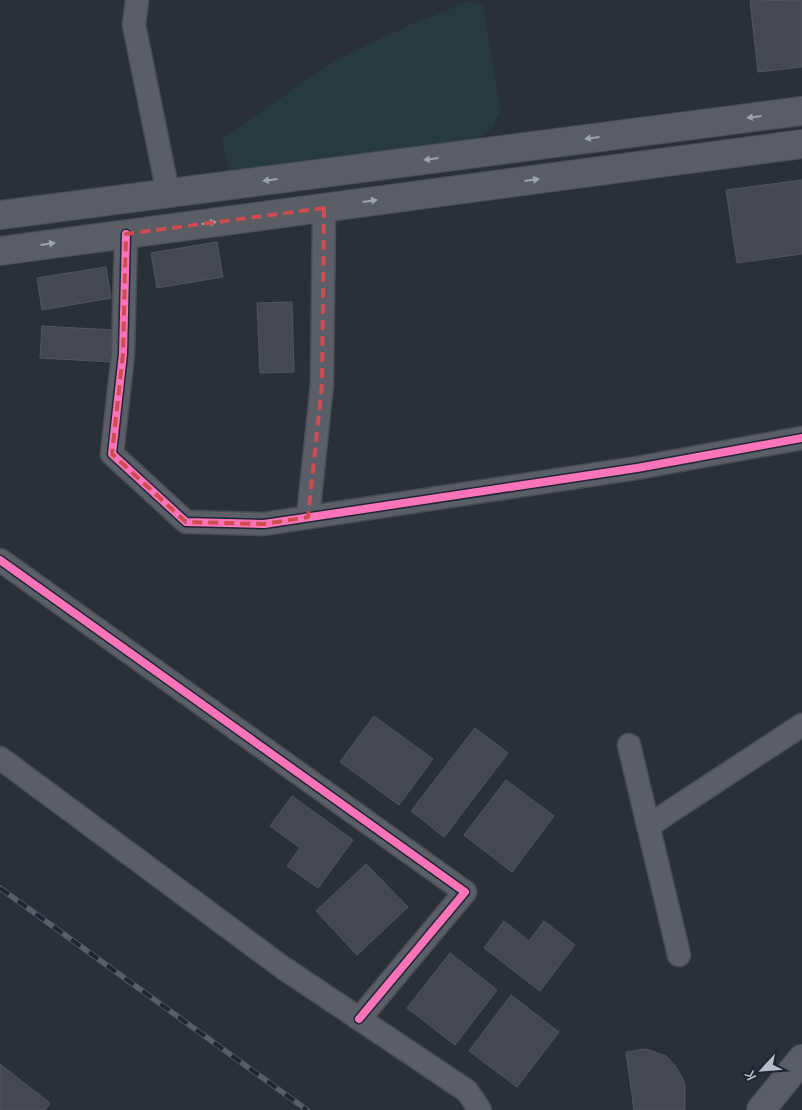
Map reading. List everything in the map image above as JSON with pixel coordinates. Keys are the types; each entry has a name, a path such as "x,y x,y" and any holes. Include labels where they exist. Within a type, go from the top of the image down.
{"main road":[{"path":"0,215 802,111"},
{"path":"0,251 802,144"},
{"path":"761,1110 802,1059"}],"street":[{"path":"137,0 134,25 168,193"},
{"path":"308,517 322,384 324,208"},
{"path":"126,234 123,354 112,454 186,522 264,524 637,468 802,438"},
{"path":"0,560 465,892 359,1019"},
{"path":"648,826 802,725"},
{"path":"630,746 679,955"},
{"path":"0,758 282,967 467,1091 480,1110"}],"highlighted area":[{"path":"324,208 322,384 308,517 264,524 186,522 112,454 123,354 126,234"}],"green space":[{"path":"470,1 483,5 501,111 493,126 478,139 230,172 222,139 334,61 407,26"}],"building":[{"path":"802,0 802,67 758,72 750,1"},
{"path":"802,180 802,254 737,263 726,190"},
{"path":"217,242 223,277 157,288 151,253"},
{"path":"106,267 111,298 42,310 37,278"},
{"path":"292,302 294,372 260,373 257,303"},
{"path":"42,326 114,330 112,362 40,358"},
{"path":"374,716 433,759 399,805 340,762"},
{"path":"475,728 508,753 444,837 411,811"},
{"path":"506,780 554,816 512,872 464,835"},
{"path":"292,796 353,840 318,888 287,866 300,848 270,826"},
{"path":"366,864 408,907 357,955 316,911"},
{"path":"504,921 529,941 544,921 575,945 540,991 484,948"},
{"path":"450,953 497,990 455,1045 407,1008"},
{"path":"511,995 559,1032 517,1087 469,1051"},
{"path":"646,1049 666,1056 677,1068 685,1084 685,1110 634,1110 626,1052"},
{"path":"0,1064 50,1103 45,1110 0,1110"}],"railway":[{"path":"0,888 307,1110"}],"cycle path":[{"path":"126,234 123,354 112,454 186,522 264,524 637,468 802,438"},
{"path":"0,560 465,892 359,1019"}]}
